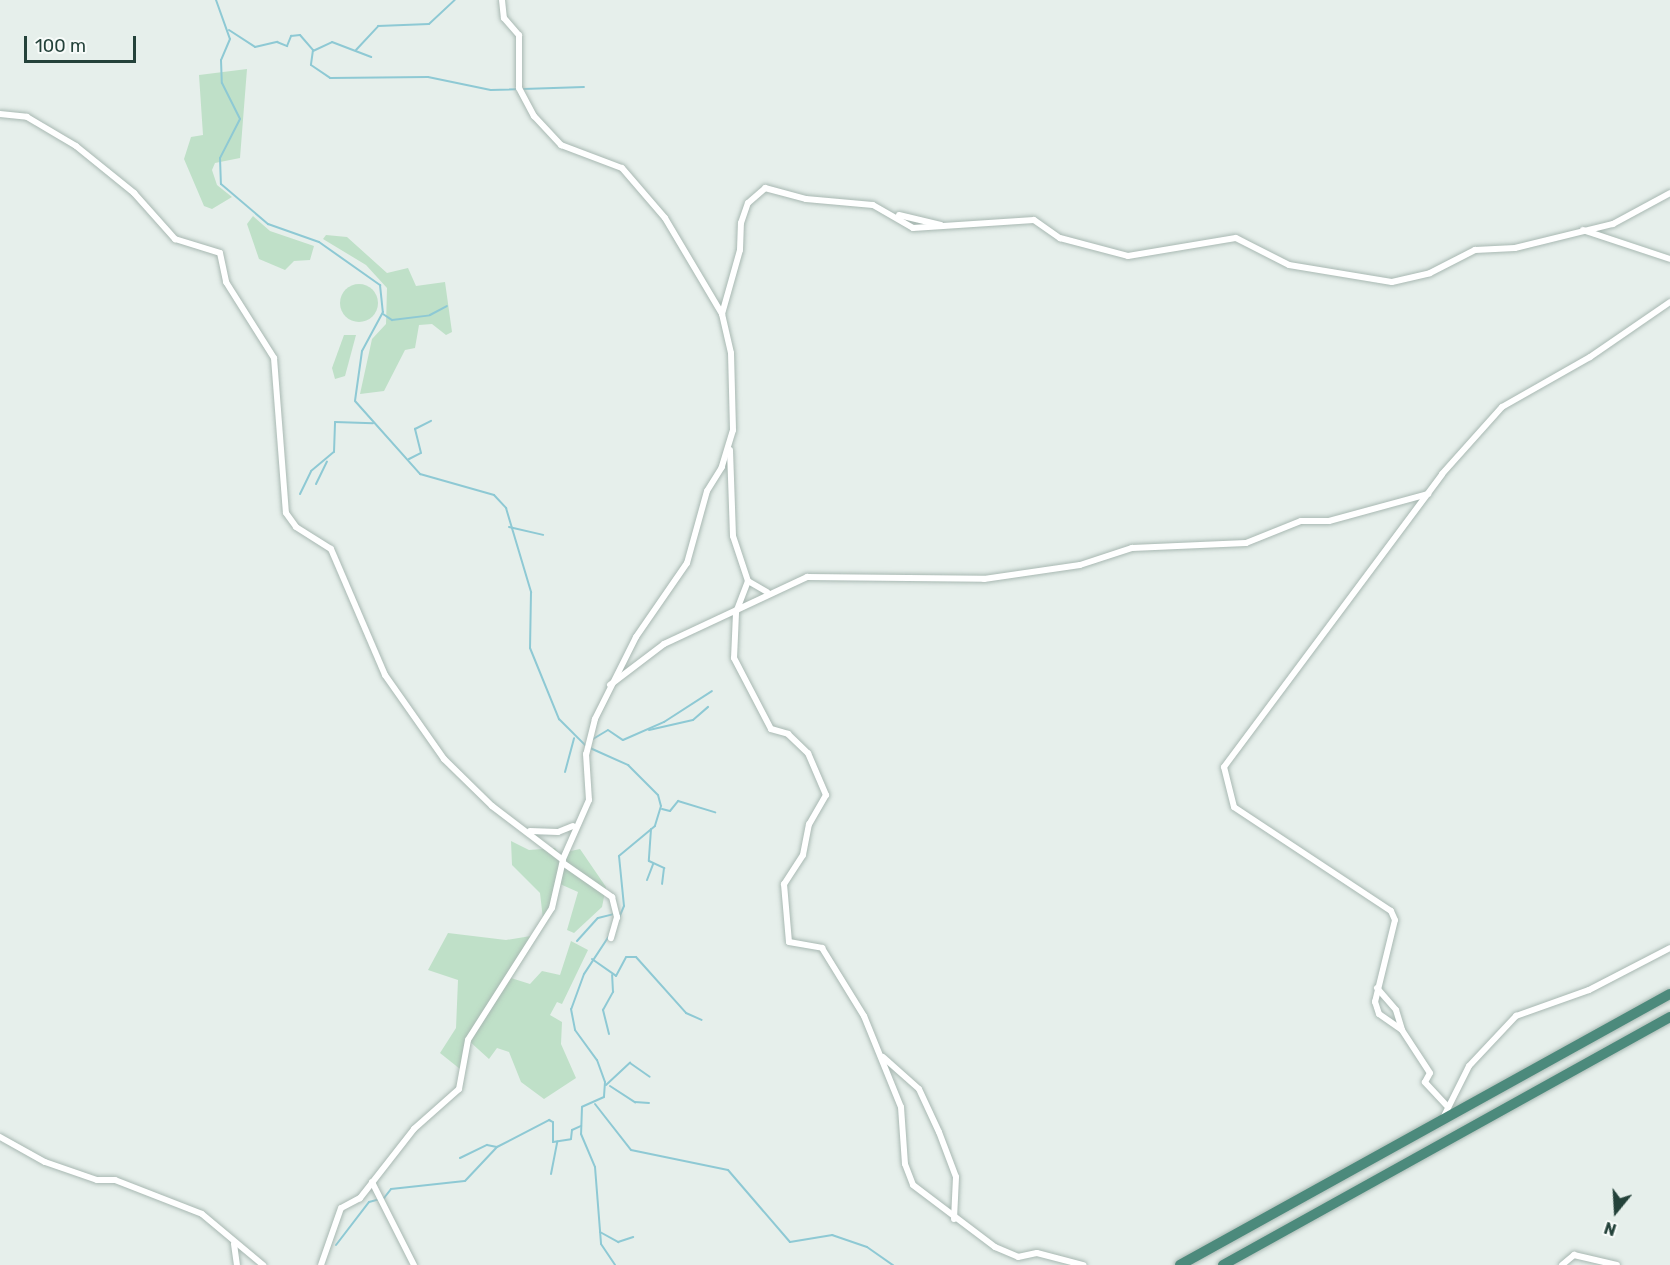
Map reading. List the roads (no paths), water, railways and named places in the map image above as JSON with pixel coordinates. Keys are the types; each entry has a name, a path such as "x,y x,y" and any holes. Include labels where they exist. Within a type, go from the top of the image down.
{"highway":[{"path":"1180,1265 1670,994"},
{"path":"1223,1265 1670,1017"}],"street":[{"path":"502,0 504,18 519,35 519,88 534,116 561,145 622,168 682,242 722,314 731,353 733,430 728,471 733,536 748,581 736,612 734,658 771,729 788,734 808,753 826,795 808,824 803,855 784,884 789,942 822,948 828,956 832,972 864,1016 901,1107 908,1174 954,1219 1018,1257 1037,1253 1083,1265"},
{"path":"0,114 27,117 76,146 134,193 175,239 220,253 226,282 272,348 279,385 286,513 296,527 332,549 385,675 444,759 461,779 563,861 612,897 617,908 611,938"},
{"path":"722,314 740,250 741,223 759,189 873,205 895,214 913,228 1034,220 1060,238 1128,256 1236,238 1289,265 1392,282 1430,273 1475,250 1515,248 1613,224 1670,192"},
{"path":"1582,230 1670,258"},
{"path":"1402,1030 1379,1014 1377,988 1395,920 1391,911 1234,807 1224,767 1429,494 1510,399 1590,357 1670,302"},
{"path":"321,1265 340,1208 360,1198 414,1129 459,1089 468,1040 552,908 573,826 589,800 588,741 610,685 687,563 700,511 733,430"},
{"path":"610,685 663,644 736,612 768,592 819,574 984,579 1080,565 1132,548 1246,543 1301,521 1329,521 1429,494"},
{"path":"748,581 768,592"},
{"path":"527,831 548,834 573,826"},
{"path":"1442,1120 1469,1066 1516,1016 1589,990 1670,948"},
{"path":"1377,988 1396,1010 1402,1030 1430,1073 1425,1082 1448,1107"},
{"path":"880,1054 919,1089 939,1132 956,1177 954,1219"},
{"path":"0,1137 45,1162 97,1180 114,1180 202,1214 263,1265"},
{"path":"372,1182 414,1265"},
{"path":"233,1241 237,1265"},
{"path":"1562,1265 1574,1255 1617,1265"}],"waterway":[{"path":"216,0 230,39 221,60 222,83 240,119 220,158 221,184 268,224 319,242 380,285 383,312 362,351 355,401 420,474 494,495 506,508 531,592 530,648 559,719 585,745"},
{"path":"356,50 378,26 429,24 455,0"},
{"path":"229,30 255,47 277,42 287,46 291,36 300,35 313,50 311,65 330,78 428,77 491,90 584,87"},
{"path":"313,51 332,42 371,57"},
{"path":"383,314 392,320 430,315 447,306"},
{"path":"409,459 421,453 415,429 431,421"},
{"path":"300,494 311,471 334,452 335,422 373,423"},
{"path":"316,484 327,461"},
{"path":"509,527 543,535"},
{"path":"593,739 608,730 623,740 664,722 712,691"},
{"path":"649,730 693,720 708,707"},
{"path":"565,772 574,738"},
{"path":"590,748 628,765 658,795 661,806 655,826 619,856 624,906 619,918"},
{"path":"662,809 670,811 678,801 715,812"},
{"path":"651,829 649,861 664,868 662,884"},
{"path":"647,880 653,864"},
{"path":"577,941 598,918 614,914"},
{"path":"609,936 584,974 571,1009 575,1030 597,1060 605,1082 604,1097 582,1107 581,1134 595,1167 601,1244 615,1265"},
{"path":"592,959 616,976 626,957 636,957 686,1013 702,1020"},
{"path":"609,1034 603,1010 613,992 612,975"},
{"path":"606,1085 630,1063 650,1077"},
{"path":"610,1086 635,1102 649,1103"},
{"path":"595,1104 631,1150 728,1170 790,1242 832,1235 867,1247 893,1265"},
{"path":"336,1245 369,1202 384,1198 391,1189 465,1181 497,1147 549,1120 553,1122 553,1142 571,1139 572,1130 581,1126"},
{"path":"551,1174 557,1142"},
{"path":"460,1158 487,1145 497,1147"},
{"path":"600,1232 618,1242 633,1237"}]}
